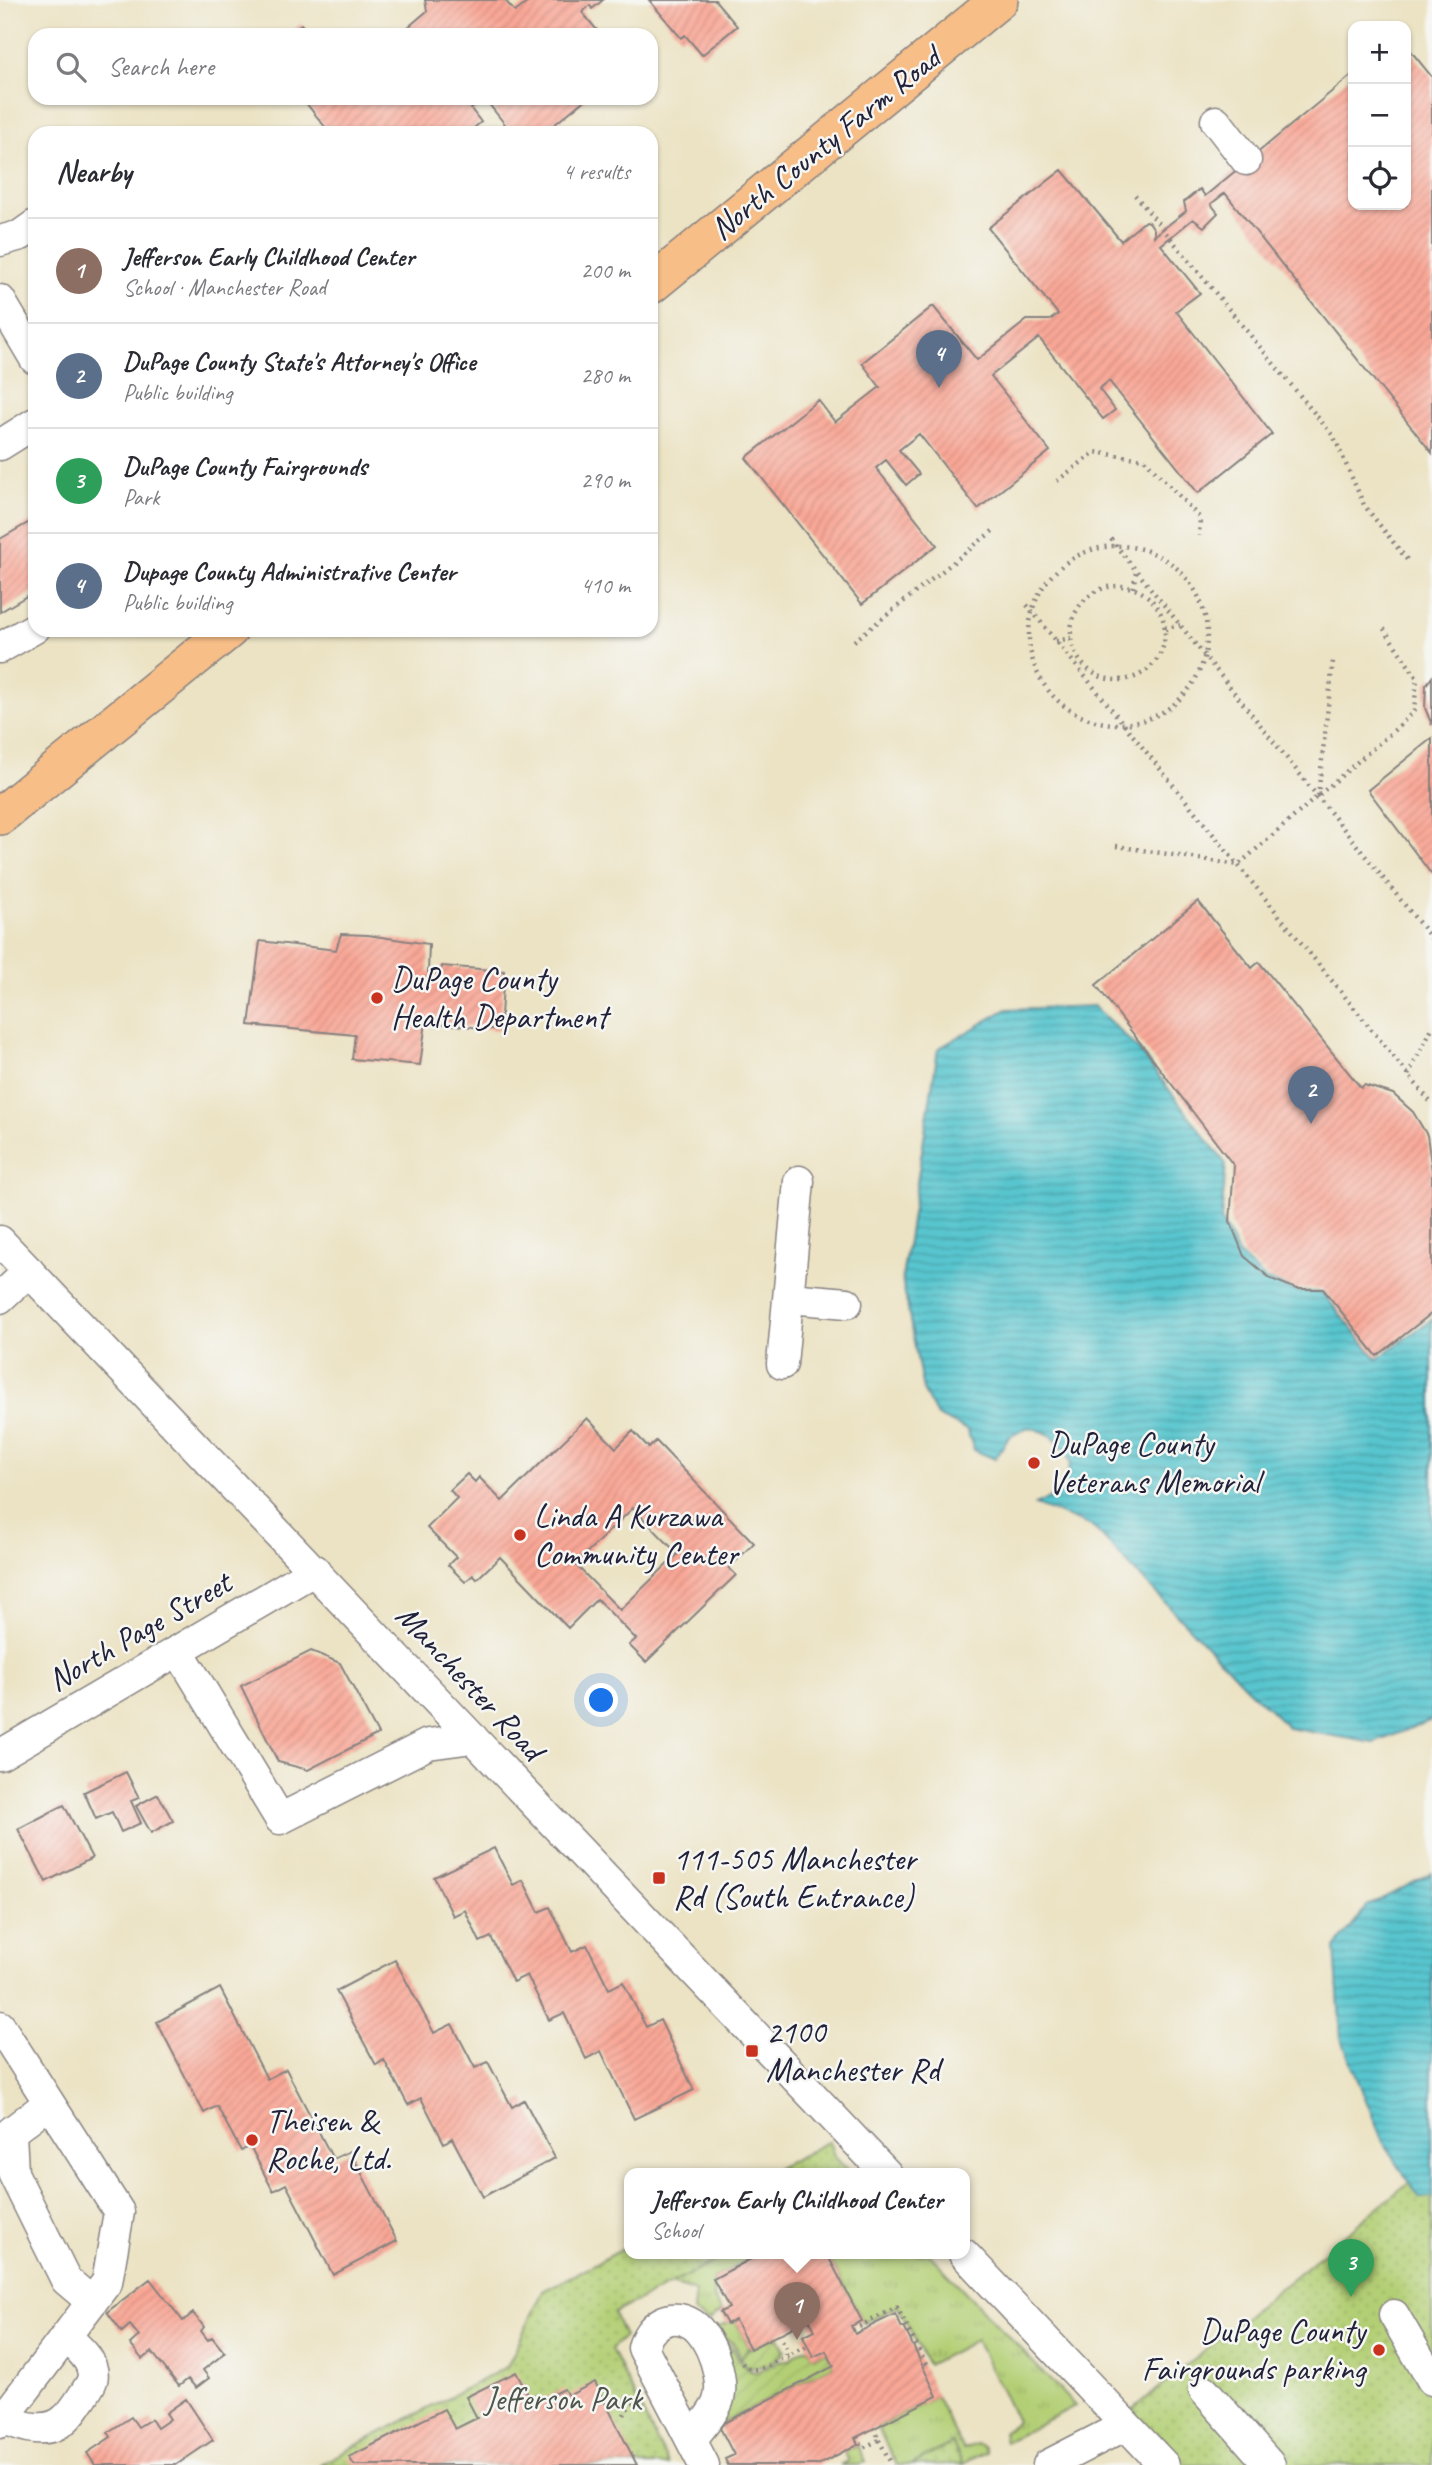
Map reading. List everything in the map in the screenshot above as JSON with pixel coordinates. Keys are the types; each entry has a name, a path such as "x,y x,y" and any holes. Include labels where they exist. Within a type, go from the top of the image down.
{"main road":[{"name":"North County Farm Road","path":"658,279 999,0"},
{"path":"0,816 220,637"}],"street":[{"path":"1216,121 1246,160"},
{"path":"0,241 28,230"},
{"path":"0,300 28,347"},
{"path":"0,445 28,427"},
{"path":"0,648 28,632"},
{"path":"782,1364 799,1181"},
{"name":"Manchester Road","path":"0,1241 881,2168"},
{"path":"0,1298 29,1271"},
{"path":"789,1297 847,1303"},
{"name":"North Page Street","path":"0,1755 314,1570"},
{"path":"178,1650 280,1819 428,1744 473,1738"},
{"path":"428,1744 436,1722 438,1702"},
{"path":"0,2026 119,2212 107,2282 2,2420 35,2429 51,2427 66,2419 93,2382 90,2363 66,2336"},
{"path":"49,2103 11,2132 13,2172 66,2280 92,2302"},
{"path":"969,2259 1164,2465"},
{"path":"1394,2315 1432,2381"},
{"path":"1204,2390 1270,2465"},
{"path":"1048,2465 1126,2426"}],"path":[{"path":"1135,195 1334,438 1364,505 1408,561"},
{"path":"1057,481 1095,452 1144,460 1200,518 1199,536"},
{"path":"854,641 994,530"},
{"path":"1111,540 1157,601 1180,625 1432,939"},
{"path":"1116,546 1148,551 1163,558 1187,579 1202,608 1206,632 1204,656 1191,685 1182,697 1156,716 1124,725 1091,720 1074,713 1048,690 1038,675 1029,641 1032,611 1039,592 1059,568 1085,551 1116,546"},
{"path":"1133,588 1136,571"},
{"path":"1027,605 1079,664 1096,675 1122,680 1147,671 1163,649 1165,629 1157,601 1140,590 1114,585 1100,588 1089,595 1079,604 1073,617 1071,638 1079,664 1097,692 1432,1104"},
{"path":"1165,629 1180,625"},
{"path":"1116,846 1238,865 1414,711 1417,678 1382,626"},
{"path":"1056,641 1071,638"},
{"path":"1318,797 1333,661"},
{"path":"1097,692 1103,677"},
{"path":"1408,1074 1432,1028"},
{"path":"853,2330 897,2307 901,2320 927,2366"},
{"path":"741,2361 748,2368 756,2370 789,2358 790,2352 779,2334"},
{"path":"790,2352 807,2346"},
{"path":"624,2415 641,2398"},
{"path":"874,2428 892,2465"},
{"path":"857,2437 863,2448 879,2440"}],"green space":[{"path":"829,2141 834,2156 845,2168 777,2168"},
{"path":"1432,2169 1432,2465 1182,2465 1131,2411 1409,2182"},
{"name":"Jefferson Park","path":"624,2249 624,2259 719,2259 614,2313 624,2337 611,2349 669,2465 319,2465 507,2367 543,2291"},
{"path":"719,2259 750,2259 714,2278 713,2299 722,2311 709,2321 693,2312 695,2291 670,2284"},
{"path":"830,2259 934,2259 1075,2406 1005,2442 1003,2432 1017,2421 976,2340 928,2365 898,2306 863,2323"},
{"path":"735,2320 749,2347 741,2358 732,2342 721,2339 712,2330"},
{"path":"778,2335 785,2351 782,2355 763,2366 747,2366 741,2358 749,2347 750,2349"},
{"path":"725,2342 733,2348 743,2365 753,2372 789,2360 808,2347 814,2357 826,2351 834,2366 720,2425 720,2344"},
{"path":"936,2396 963,2449 977,2444 983,2446 986,2452 963,2464 952,2443 911,2465 897,2465 877,2427"},
{"path":"952,2443 963,2464 911,2465"},
{"path":"857,2445 865,2461 858,2465 840,2465 849,2461 844,2451"}],"water":[{"path":"1094,1006 1138,1049 1226,1164 1221,1220 1239,1255 1265,1279 1299,1292 1322,1292 1377,1359 1432,1319 1432,1720 1374,1743 1289,1728 1245,1686 1092,1526 1035,1505 1060,1489 1071,1462 1054,1438 1028,1427 1009,1437 995,1459 974,1450 967,1430 937,1416 923,1390 902,1278 938,1049 1007,1009"},
{"path":"1432,1873 1432,2197 1419,2197 1383,2142 1341,2038 1335,1948 1366,1907"}],"building":[{"path":"425,0 505,0 515,12 531,0 603,0 592,9 590,5 582,12 595,28 407,28 427,11"},
{"path":"649,0 715,0 737,26 702,55 685,35 681,38"},
{"path":"1411,51 1432,77 1432,453 1225,193 1211,204 1218,213 1204,227 1193,219 1161,245 1200,293 1176,311 1272,434 1198,493 1109,381 1099,389 1115,410 1103,419 1039,338 991,376 1050,451 978,509 919,434 899,450 919,474 906,485 886,460 876,468 937,545 862,604 746,458 818,400 835,422 880,387 862,363 933,306 977,360 1027,320 1050,320 1058,314 988,228 1062,170 1121,241 1145,221 1154,229 1154,236 1186,211 1184,202 1200,189 1205,196 1348,78 1348,210 1411,210"},
{"path":"308,105 476,105 471,109 481,122 476,126 324,126"},
{"path":"490,105 578,105 553,126 506,126"},
{"path":"28,523 28,595 0,612 0,539"},
{"path":"1432,677 1432,725 1425,708 1426,685"},
{"path":"1432,738 1432,875 1368,790"},
{"path":"1198,901 1252,968 1259,962 1361,1088 1364,1085 1393,1094 1413,1112 1427,1135 1432,1171 1432,1313 1377,1356 1323,1289 1297,1289 1271,1279 1244,1256 1230,1221 1234,1166 1096,985"},
{"name":"DuPage County Health Department","path":"341,934 429,944 428,972 440,973 442,966 504,971 500,1030 426,1022 420,1065 352,1059 355,1035 249,1025 260,941 336,950"},
{"name":"Linda A Kurzawa Community Center","path":"587,1418 616,1448 633,1431 649,1448 656,1441 754,1543 729,1568 736,1575 646,1662 629,1645 636,1639 597,1599 568,1628 500,1557 477,1579 473,1575 465,1582 448,1565 456,1557 427,1528 457,1498 450,1490 467,1474 475,1482 479,1477 502,1501","holes":["633,1508 678,1554 620,1610 575,1564"]},
{"path":"311,1651 340,1663 378,1734 308,1770 278,1762 241,1686"},
{"path":"126,1772 139,1798 131,1801 141,1823 121,1832 112,1812 96,1819 84,1792"},
{"path":"158,1794 173,1821 151,1833 136,1806"},
{"path":"64,1805 92,1858 46,1882 18,1829"},
{"path":"494,1848 513,1885 523,1880 539,1912 550,1907 572,1952 587,1945 609,1989 623,1982 646,2027 660,2020 694,2090 634,2119 601,2051 586,2059 564,2013 549,2020 527,1975 513,1982 491,1937 480,1942 465,1910 453,1916 434,1877"},
{"path":"395,1960 434,2033 452,2024 475,2068 488,2062 512,2107 524,2100 555,2158 483,2197 452,2138 444,2143 421,2098 408,2105 384,2060 376,2065 336,1991"},
{"path":"220,1988 267,2079 286,2069 333,2159 350,2151 397,2241 333,2275 286,2184 273,2191 250,2146 241,2151 217,2106 204,2113 157,2022"},
{"path":"751,2259 830,2259 862,2321 851,2326 855,2334 895,2314 937,2396 855,2438 858,2444 818,2465 728,2465 725,2459 734,2455 719,2426 834,2366 826,2351 813,2357 803,2336 815,2330 809,2319 750,2349 735,2320 727,2324 720,2312 729,2308 713,2279"},
{"path":"150,2279 183,2321 193,2313 204,2327 201,2331 208,2340 212,2337 225,2353 203,2370 209,2378 196,2388 188,2379 179,2386 152,2352 142,2359 130,2344 139,2336 130,2325 122,2332 107,2312"},
{"path":"516,2372 533,2404 564,2389 568,2396 595,2382 637,2465 354,2465 349,2457 444,2409 455,2429 477,2418 466,2397"},
{"path":"186,2399 213,2440 176,2465 95,2465 87,2453 111,2437 108,2432 131,2417 138,2427 151,2419 157,2428 170,2419 166,2413"}],"place":[{"name":"Dupage County Administrative Center","path":"939,388"},
{"name":"DuPage County Health Department","path":"377,998"},
{"name":"DuPage County State's Attorney's Office","path":"1311,1124"},
{"name":"DuPage County Veterans Memorial","path":"1034,1463"},
{"name":"Linda A Kurzawa Community Center","path":"520,1535"},
{"name":"111-505 Manchester Rd (South Entrance)","path":"659,1878"},
{"name":"2100 Manchester Rd","path":"752,2051"},
{"name":"Theisen & Roche, Ltd.","path":"252,2140"},
{"name":"DuPage County Fairgrounds","path":"1351,2297"},
{"name":"Jefferson Early Childhood Center","path":"797,2340"},
{"name":"DuPage County Fairgrounds parking","path":"1379,2350"}]}
